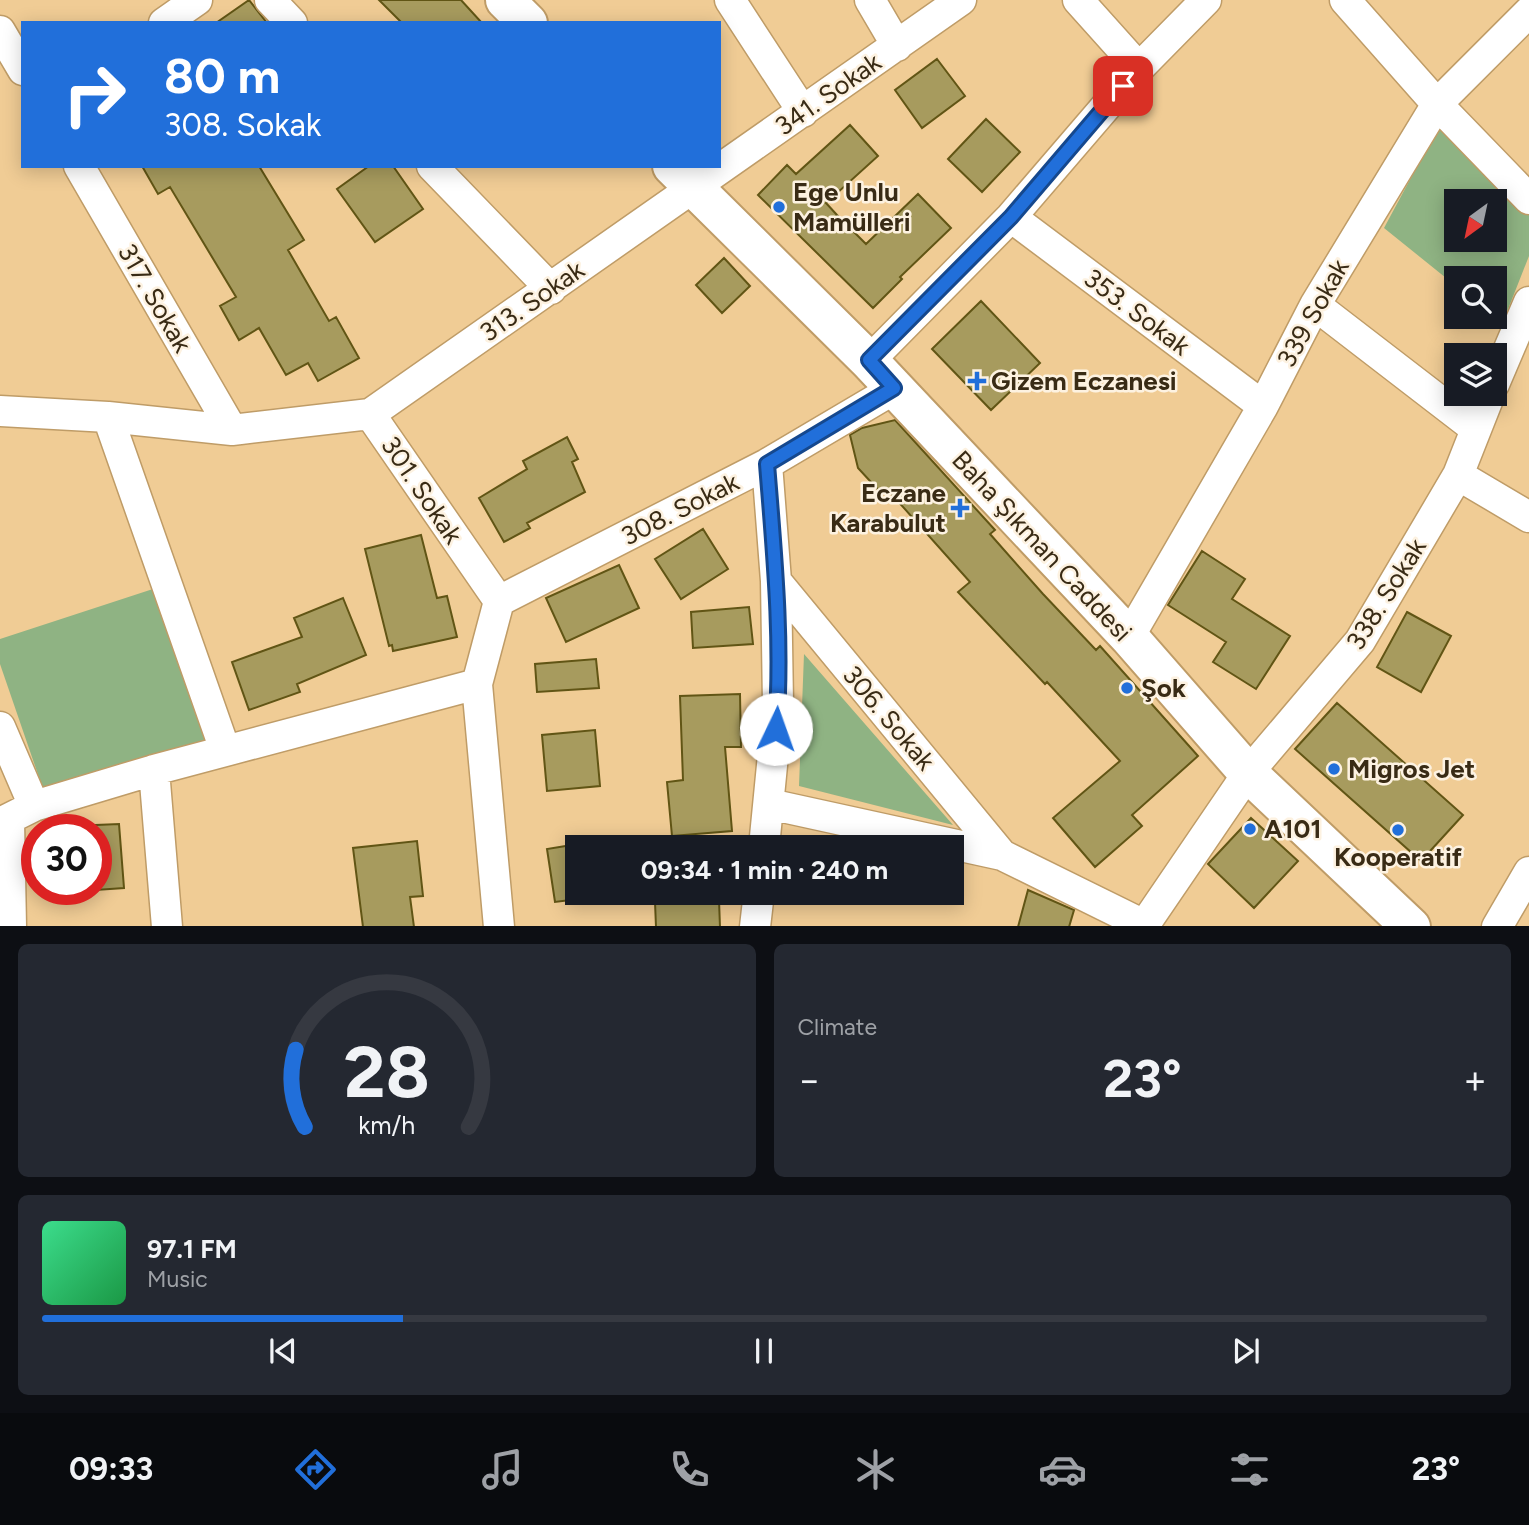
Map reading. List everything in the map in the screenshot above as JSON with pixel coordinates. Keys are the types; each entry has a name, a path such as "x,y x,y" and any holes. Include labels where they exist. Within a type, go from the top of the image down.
{"main road":[{"path":"505,0 526,21"},
{"name":"Baha Şıkman Caddesi","path":"682,177 869,360 1129,637 1248,773 1411,926"}],"street":[{"path":"167,21 197,0"},
{"path":"270,0 290,21"},
{"path":"730,0 803,112"},
{"path":"870,0 897,47"},
{"name":"341. Sokak","path":"721,156 803,112 961,0"},
{"path":"1078,0 1139,68"},
{"path":"869,360 1011,217 1139,68 1206,0"},
{"path":"1345,0 1437,104 1529,199"},
{"name":"339 Sokak","path":"1129,637 1263,407 1315,305 1437,104 1529,12"},
{"path":"0,31 21,67"},
{"name":"317. Sokak","path":"80,168 232,430"},
{"path":"434,168 551,289"},
{"name":"341. Sokak","path":"682,177 699,168"},
{"name":"313. Sokak","path":"370,414 551,289 682,177"},
{"name":"353. Sokak","path":"1011,217 1263,407"},
{"path":"1507,354 1529,302"},
{"path":"1315,305 1476,429"},
{"name":"308. Sokak","path":"499,601 767,464 894,388"},
{"name":"338. Sokak","path":"1143,926 1248,773 1360,641 1458,475 1485,406"},
{"name":"301. Sokak","path":"0,411 108,417 232,430 370,414 499,601"},
{"path":"108,417 225,750"},
{"path":"765,835 778,704 776,581 767,464"},
{"path":"1458,475 1529,517"},
{"name":"306. Sokak","path":"776,581 1002,855"},
{"path":"499,601 477,684 499,926"},
{"path":"14,816 154,769 477,684"},
{"path":"0,727 14,816 11,926"},
{"path":"154,769 167,926"},
{"path":"769,804 1002,855 1143,926"},
{"path":"1497,926 1529,872"},
{"path":"755,926 757,905"}],"green space":[{"path":"1442,120 1529,212 1529,256 1507,312 1507,266 1444,266 1444,276 1384,228"},
{"path":"156,588 207,741 44,792 0,664 0,639"},
{"path":"804,654 953,825 799,786"}],"building":[{"path":"249,0 265,21 219,21"},
{"path":"379,0 461,0 480,21 400,21"},
{"path":"937,59 965,96 922,128 895,90"},
{"path":"986,119 1020,152 982,192 948,159"},
{"path":"850,125 878,156 826,203 837,215 866,244 918,194 951,228 900,277 902,279 873,308 758,195 787,165 796,174"},
{"path":"143,168 260,168 304,240 288,250 329,321 336,317 359,358 318,381 308,363 286,375 259,328 239,340 220,306 236,297 170,187 158,194"},
{"path":"366,168 394,168 423,209 375,242 337,189"},
{"path":"724,258 750,286 722,313 696,285"},
{"path":"981,301 1040,363 991,410 932,349"},
{"path":"895,420 995,530 990,534 1043,594 1096,650 1100,646 1198,756 1132,815 1142,826 1095,867 1053,818 1120,761 958,592 970,582 887,489 882,494 858,468 850,435 862,428"},
{"path":"567,437 578,459 572,462 585,492 527,523 530,528 504,542 479,498 527,469 523,461"},
{"path":"703,529 728,569 681,599 655,559"},
{"path":"421,535 437,598 447,596 457,637 393,651 392,645 389,646 365,549"},
{"path":"1202,551 1245,579 1232,599 1290,636 1256,689 1213,662 1226,642 1168,605"},
{"path":"619,565 639,608 566,642 546,598"},
{"path":"343,598 366,655 297,684 300,692 249,710 232,662 302,637 294,618"},
{"path":"749,607 753,644 693,648 691,612"},
{"path":"1407,612 1451,636 1421,692 1377,667"},
{"path":"596,659 599,688 537,692 535,664"},
{"path":"740,694 741,747 725,747 732,831 672,835 667,782 683,780 680,696"},
{"path":"1337,703 1463,815 1421,861 1295,749"},
{"path":"595,730 600,786 547,791 542,735"},
{"path":"1251,818 1298,861 1254,908 1208,864"},
{"path":"112,824 119,824 124,888 112,889"},
{"path":"417,841 423,896 410,897 414,926 363,926 353,848"},
{"path":"565,846 565,901 555,902 547,849"},
{"path":"1028,890 1074,910 1069,926 1018,926"},
{"path":"655,905 719,905 720,926 656,926"}],"place":[{"name":"Ege Unlu Mamülleri","path":"779,207"},
{"name":"Gizem Eczanesi","path":"977,381"},
{"name":"Eczane Karabulut","path":"960,508"},
{"name":"Şok","path":"1127,688"},
{"name":"Migros Jet","path":"1334,769"},
{"name":"A101","path":"1250,829"},
{"name":"Kooperatif","path":"1398,830"}],"route":[{"path":"776,729 776,581 767,464 894,388 869,360 1011,217 1123,86"}]}
